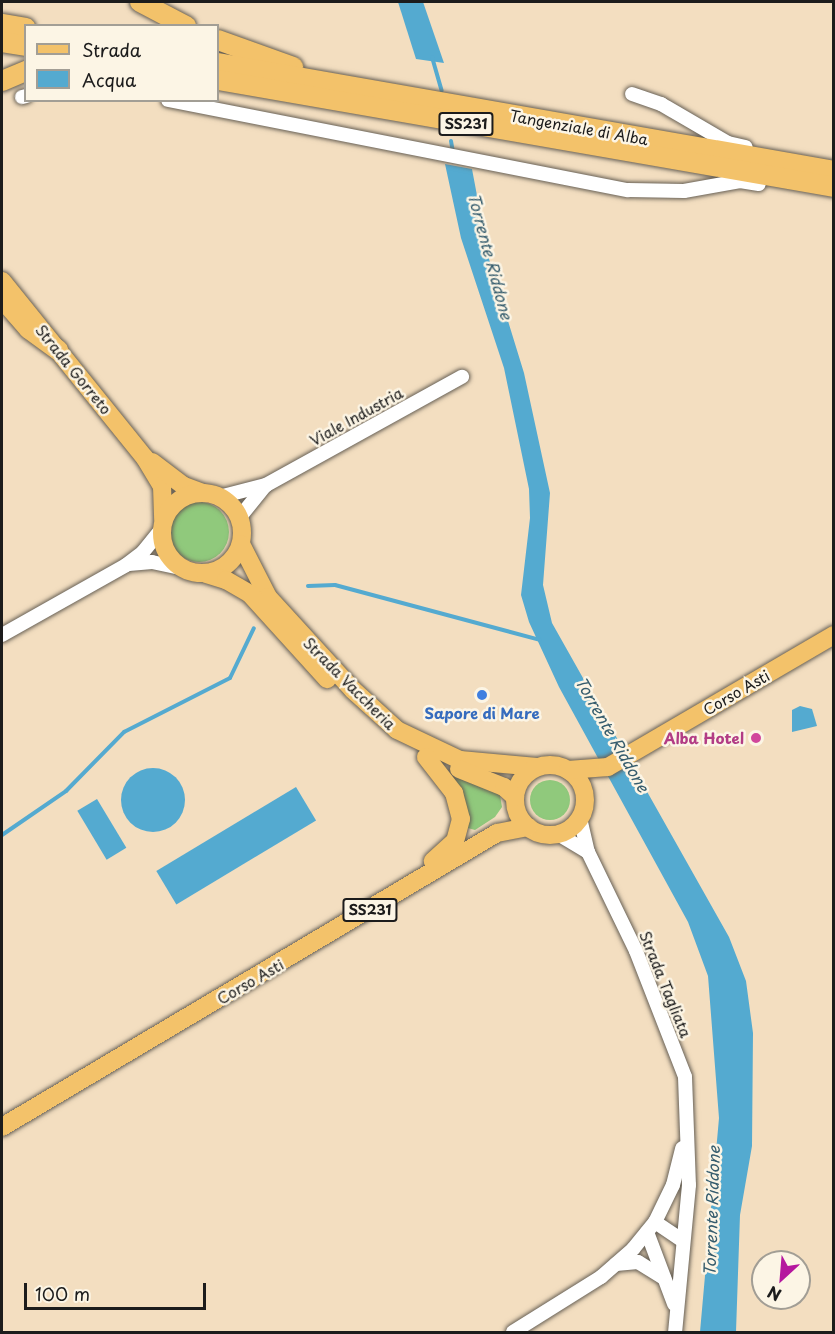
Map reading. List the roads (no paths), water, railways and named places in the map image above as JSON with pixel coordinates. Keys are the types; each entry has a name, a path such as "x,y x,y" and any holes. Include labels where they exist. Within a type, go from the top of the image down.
{"highway":[{"path":"140,2 182,24"},
{"path":"2,24 24,28"},
{"path":"219,40 385,94"},
{"path":"2,42 24,46"},
{"name":"Tangenziale di Alba","path":"219,63 679,153 834,187"},
{"path":"2,81 24,72"},
{"name":"Tangenziale di Alba","path":"219,82 679,153 834,171"},
{"path":"2,298 29,329 58,350"}],"main road":[{"name":"Strada Gorreto","path":"2,281 146,458 162,486 162,524"},
{"name":"Strada Gorreto","path":"146,458 184,486 211,495"},
{"path":"211,495 239,518 241,544 228,564 206,574 181,568 165,552 162,524 179,500 211,495"},
{"name":"Strada Vaccheria","path":"241,544 268,597 353,690 397,730 460,760 537,768"},
{"name":"Strada Vaccheria","path":"206,574 226,580 250,594 350,703 393,738 426,757 504,787 515,801"},
{"name":"Corso Asti","path":"605,769 834,635"},
{"path":"242,986 266,958 426,865 455,841 461,819 458,804 449,784 426,757"},
{"path":"537,768 558,766 568,770 581,783 583,809"},
{"name":"SS231","path":"497,833 515,801 522,779 537,768"},
{"path":"568,770 605,769"},
{"path":"558,834 583,809 605,769"},
{"path":"515,801 528,827"},
{"name":"SS231","path":"497,833 528,827 537,832 558,834"},
{"name":"Corso Asti","path":"2,1126 497,833"}],"street":[{"path":"632,94 661,104 728,143 834,162"},
{"path":"178,102 628,190 684,191 740,181 834,197"},
{"name":"Viale Industria","path":"211,495 266,485 462,376"},
{"name":"Viale Industria","path":"239,518 266,485"},
{"path":"2,635 126,565 143,552 162,524"},
{"path":"126,565 152,562 181,568"},
{"name":"Strada Tagliata","path":"583,809 588,852 636,951 685,1077 685,1134 689,1185 675,1309 675,1332"},
{"path":"558,834 588,852"},
{"name":"Strada Tagliata","path":"513,1332 616,1264 651,1227 674,1185 685,1134"},
{"path":"651,1227 682,1240"},
{"name":"Strada Tagliata","path":"651,1227 675,1309"},
{"path":"616,1264 638,1262 665,1279"}],"water":[{"path":"398,2 423,2 444,63 416,59"},
{"path":"445,164 472,169 489,259 524,373 550,493 543,585 552,623 729,937 746,981 753,1033 752,1146 740,1215 736,1332 700,1332 719,1118 708,976 688,922 559,687 529,622 521,595 530,518 529,489 504,368 461,238"},
{"path":"800,706 812,709 817,726 792,732 792,710"},
{"path":"147,768 159,768 176,777 183,788 185,800 183,812 176,823 159,832 147,832 135,827 126,818 121,806 121,794 126,782 135,773"},
{"path":"296,787 316,820 176,904 156,871"},
{"path":"97,799 126,848 107,860 77,811"}],"waterway":[{"name":"Torrente Riddone","path":"432,57 442,91"},
{"name":"Torrente Riddone","path":"451,141 453,152"},
{"path":"308,586 335,585 540,640"},
{"path":"2,835 66,791 124,732 230,678 254,628"}],"place":[{"name":"Sapore di Mare","path":"482,695"},
{"name":"Alba Hotel","path":"756,738"}]}
